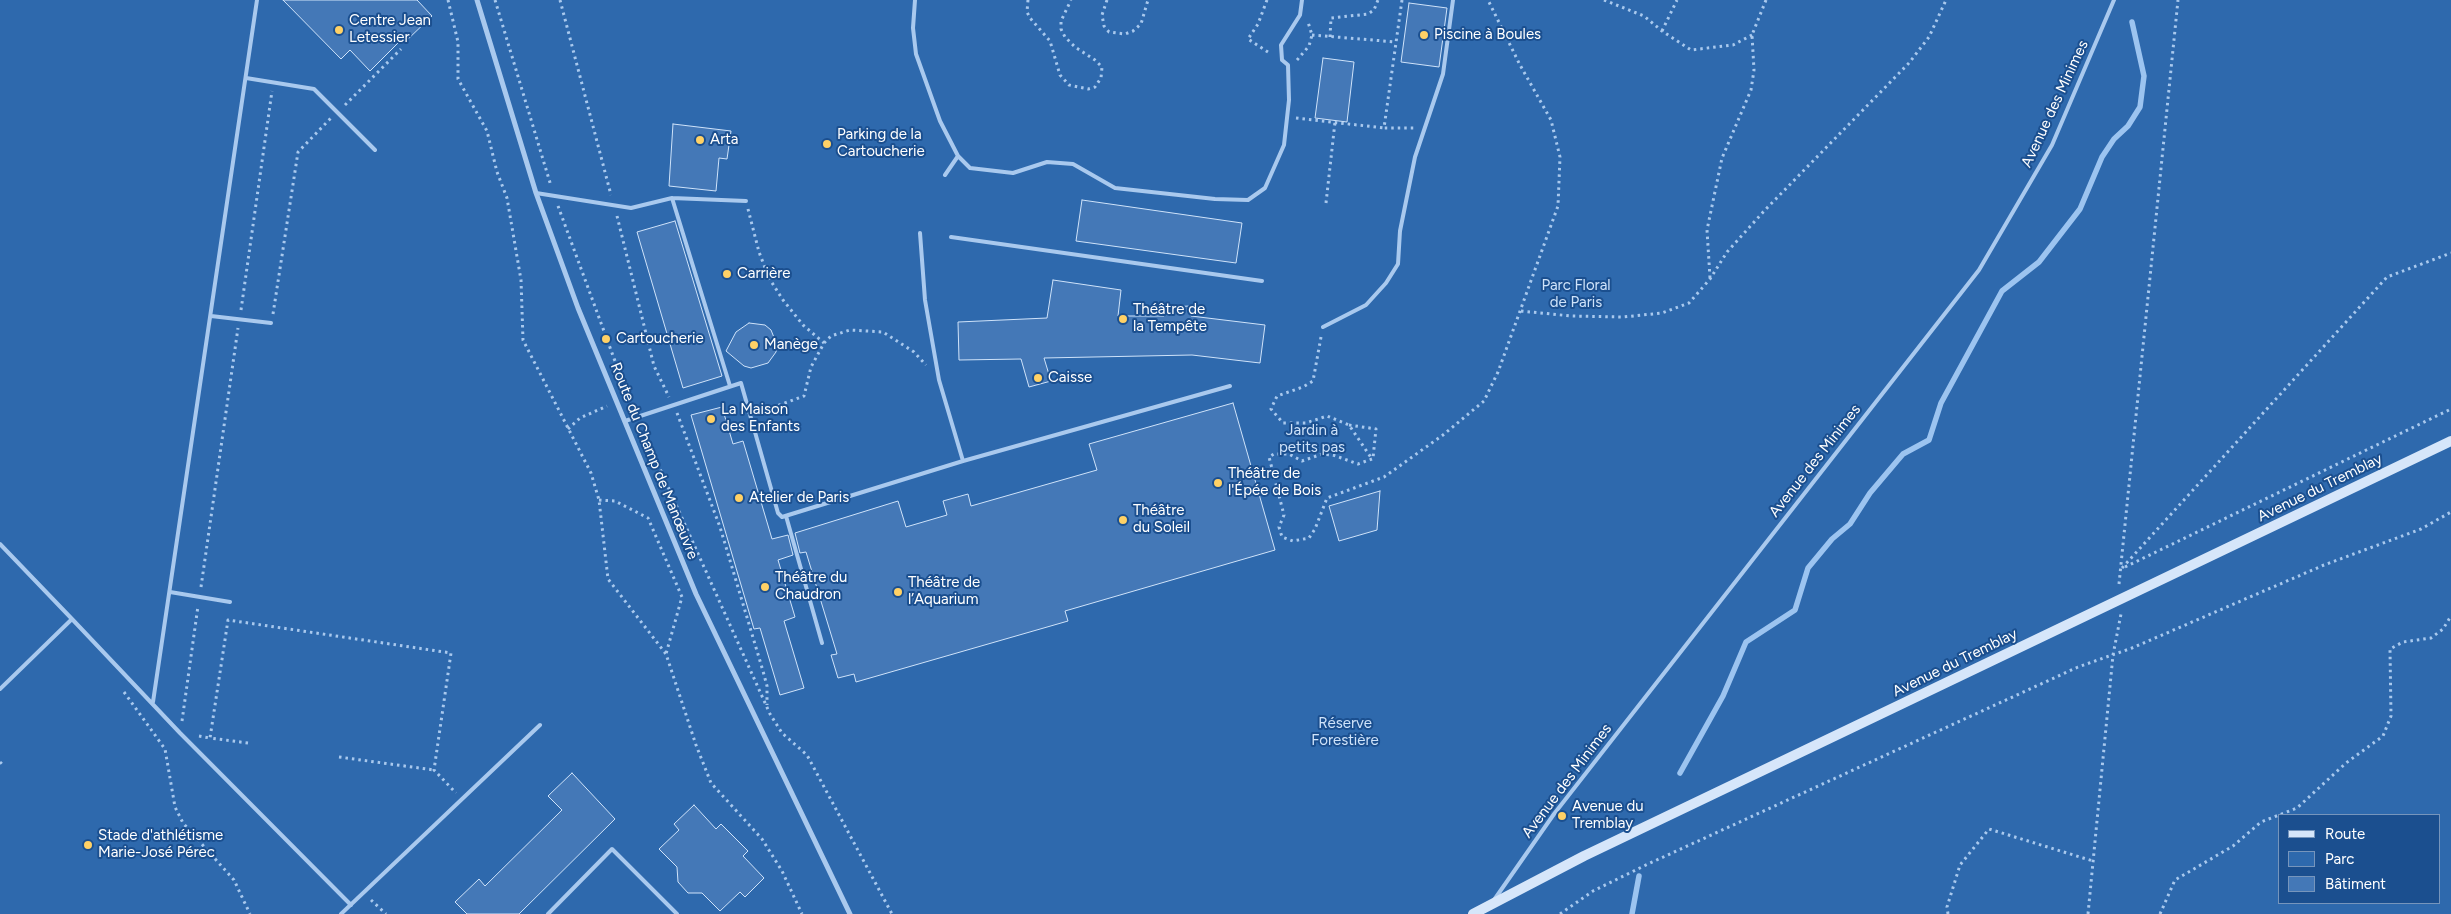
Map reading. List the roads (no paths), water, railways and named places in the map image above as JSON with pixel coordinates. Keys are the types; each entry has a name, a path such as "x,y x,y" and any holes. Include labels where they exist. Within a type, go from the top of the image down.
{"main road":[{"name":"Avenue du Tremblay","path":"1473,914 1488,908 1584,856 2451,441"}],"street":[{"name":"Route du Champ de Manœuvre","path":"477,0 536,193 578,308 696,594 850,914"}],"lane":[{"path":"153,702 258,0"},
{"path":"916,0 913,28 916,54 940,121 958,156 970,168 1013,173 1047,162 1073,164 1115,188 1215,199 1248,200 1265,188 1276,167 1284,145 1288,117 1288,66 1282,60 1281,45 1300,16 1302,0"},
{"path":"1323,327 1366,305 1386,283 1398,264 1400,231 1424,128 1443,74 1453,0"},
{"name":"Avenue des Minimes","path":"1488,908 1554,814 1979,270 2052,145 2114,0"},
{"path":"246,78 314,88 375,150"},
{"path":"945,176 958,156"},
{"path":"536,193 630,208 672,198 746,201"},
{"path":"672,198 730,386"},
{"path":"920,232 925,300 939,380 963,461"},
{"path":"952,237 1262,281"},
{"path":"211,316 271,323"},
{"path":"625,421 741,383 778,513 781,517 963,461 1230,386"},
{"path":"786,516 822,643"},
{"path":"0,544 153,702 180,733 351,905"},
{"path":"170,592 230,602"},
{"path":"0,689 72,619"},
{"path":"0,680 4,684"},
{"path":"341,914 540,725"},
{"path":"548,914 612,849 677,914"}],"waterway":[{"path":"1680,773 1723,696 1746,642 1795,610 1808,568 1832,539 1850,524 1870,493 1903,454 1929,440 1941,403 2002,291 2039,262 2080,209 2102,157 2114,139 2128,126 2140,107 2144,76 2132,22"},
{"path":"1632,914 1639,876"}],"place":[{"name":"Centre Jean Letessier","path":"339,30"},
{"name":"Piscine à Boules","path":"1424,35"},
{"name":"Arta","path":"700,140"},
{"name":"Parking de la Cartoucherie","path":"827,144"},
{"name":"Carrière","path":"727,274"},
{"name":"Théâtre de la Tempête","path":"1123,319"},
{"name":"Cartoucherie","path":"606,339"},
{"name":"Manège","path":"754,345"},
{"name":"Caisse","path":"1038,378"},
{"name":"La Maison des Enfants","path":"711,419"},
{"name":"Théâtre de l'Épée de Bois","path":"1218,483"},
{"name":"Atelier de Paris","path":"739,498"},
{"name":"Théâtre du Soleil","path":"1123,520"},
{"name":"Théâtre du Chaudron","path":"765,587"},
{"name":"Théâtre de l’Aquarium","path":"898,592"},
{"name":"Avenue du Tremblay","path":"1562,816"},
{"name":"Stade d'athlétisme Marie-José Pérec","path":"88,845"}],"park label":[{"name":"Parc Floral de Paris","path":"1576,294"},
{"name":"Jardin à petits pas","path":"1312,440"},
{"name":"Réserve Forestière","path":"1345,732"}]}
